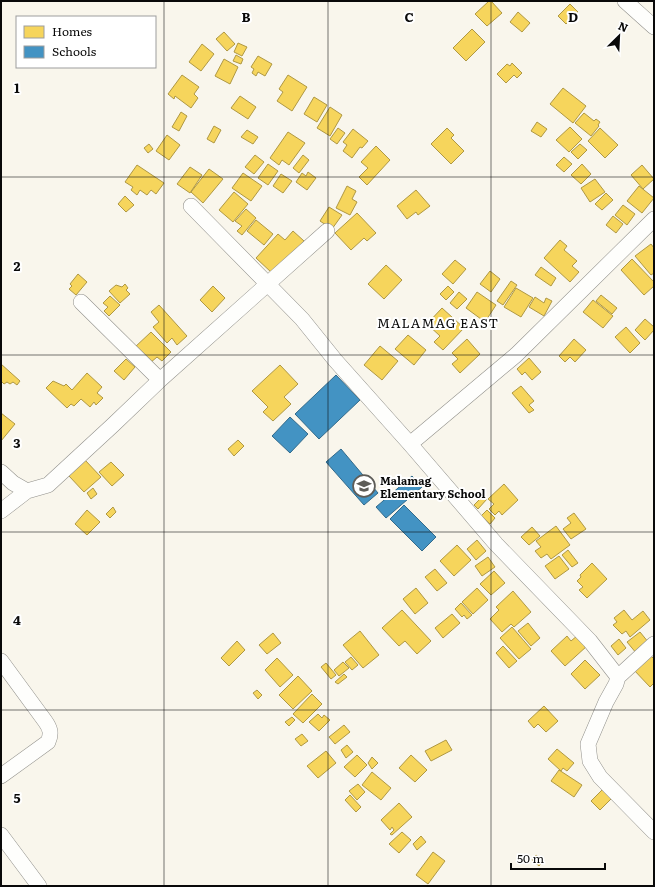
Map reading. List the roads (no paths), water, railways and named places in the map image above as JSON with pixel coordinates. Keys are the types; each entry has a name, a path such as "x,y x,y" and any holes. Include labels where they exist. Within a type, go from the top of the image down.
{"street":[{"path":"625,1 654,27"},
{"path":"191,206 302,319 334,360 410,444 496,544 590,641 618,676"},
{"path":"410,444 516,355 654,219"},
{"path":"1,511 27,491 48,486 160,380 328,232"},
{"path":"81,302 160,380"},
{"path":"1,472 14,483 27,491"},
{"path":"654,644 618,676 616,684 606,702 588,744 590,761 600,776 654,832"},
{"path":"1,661 45,721 51,734 48,742 1,776"},
{"path":"1,836 39,886"}],"place":[{"name":"Malamag Elementary School","path":"364,486"}],"district":[{"name":"MALAMAG EAST","path":"438,322"}]}
